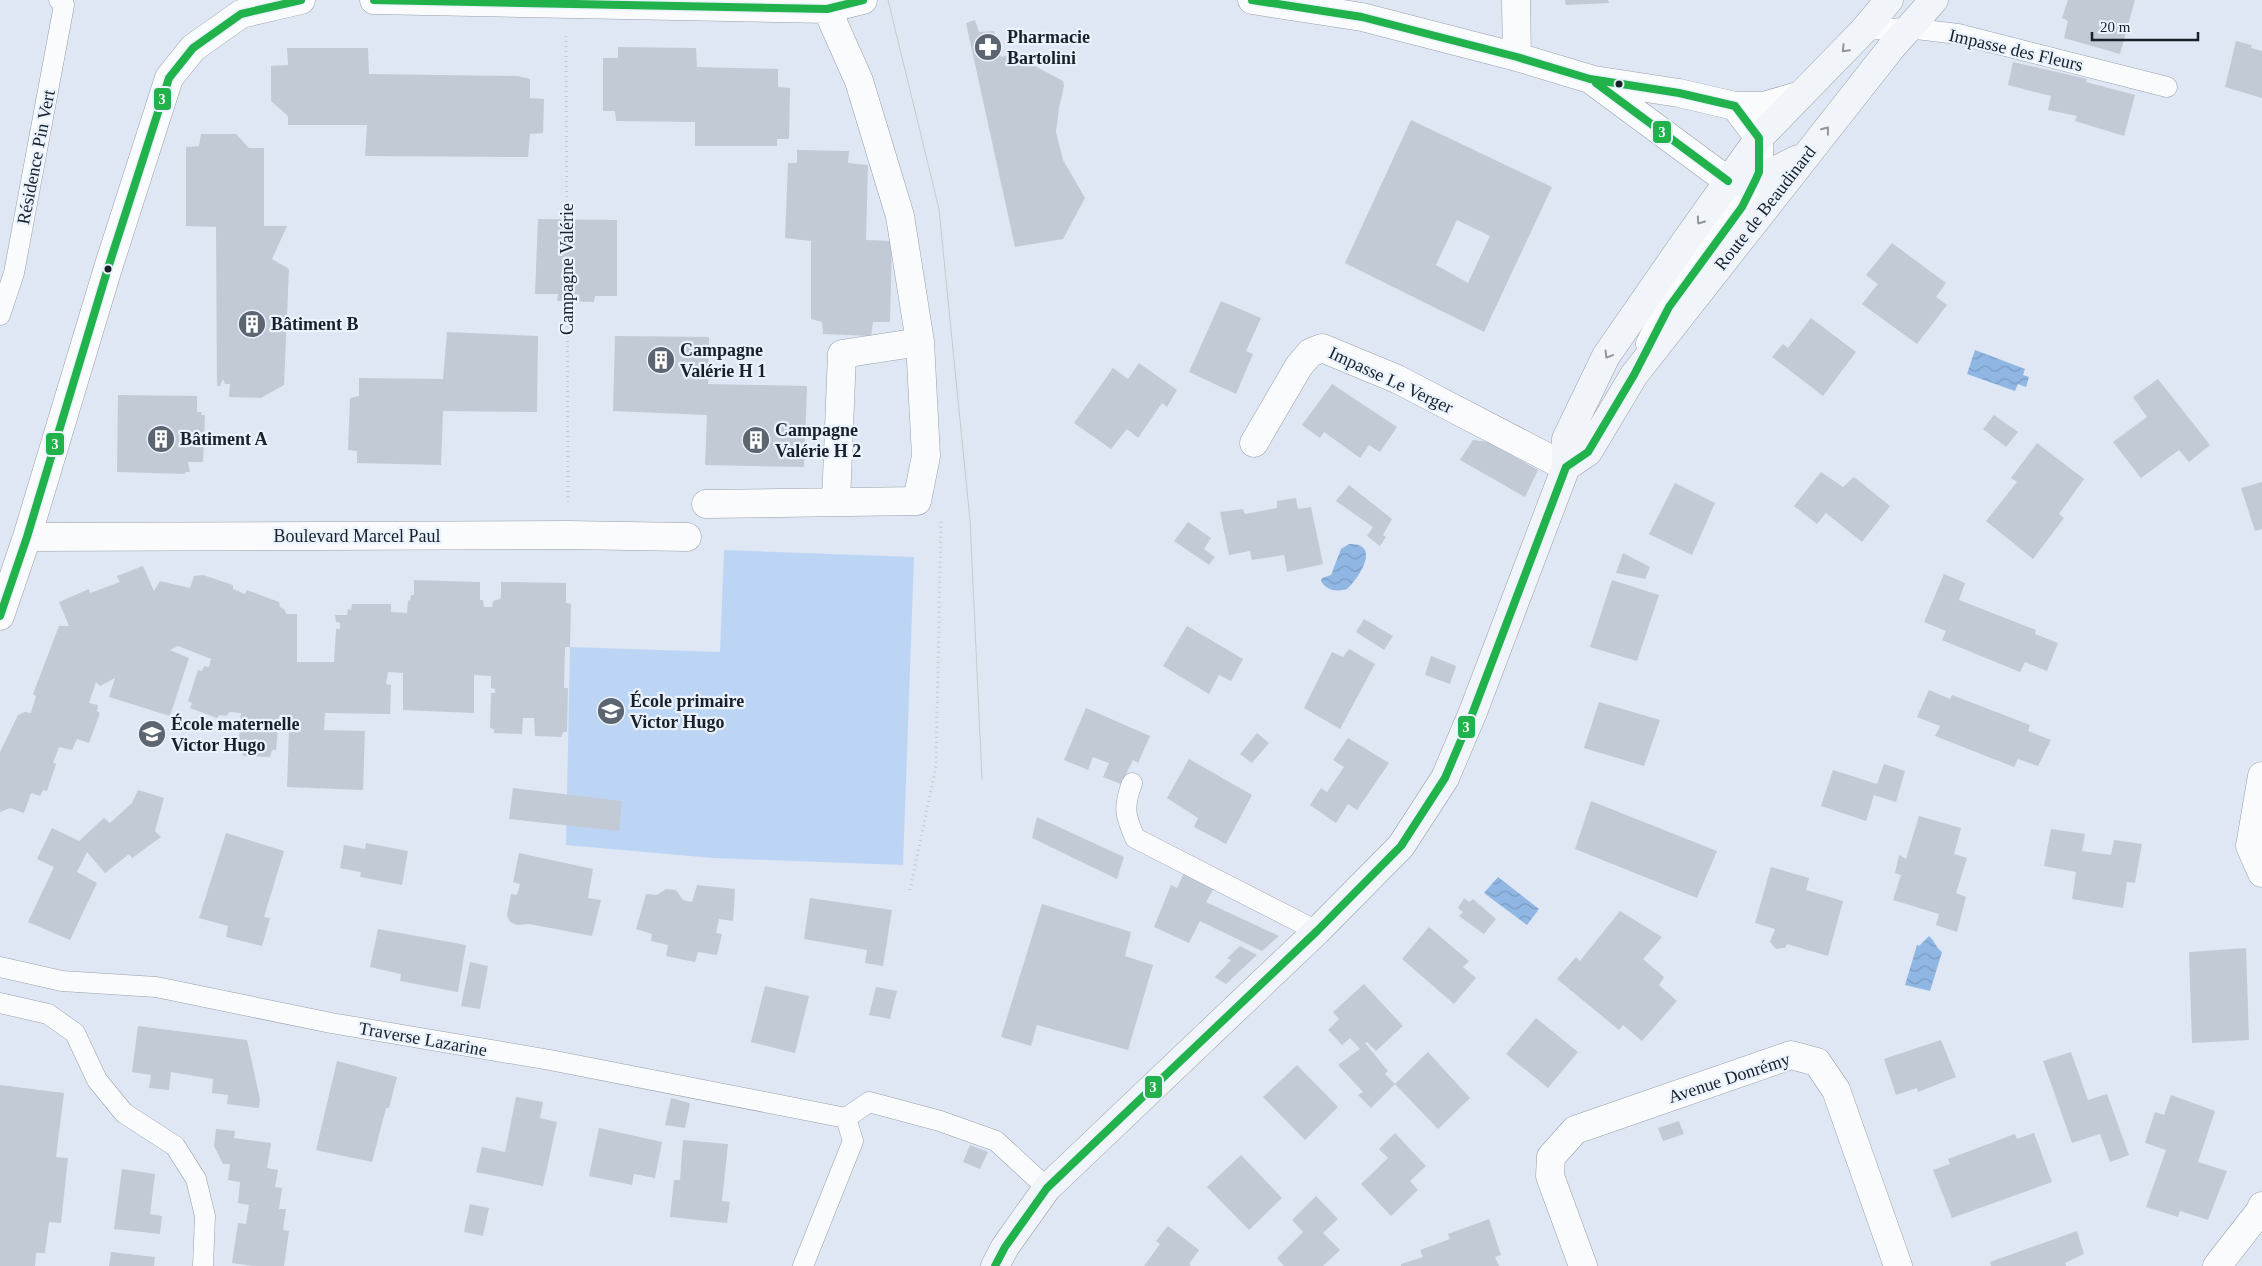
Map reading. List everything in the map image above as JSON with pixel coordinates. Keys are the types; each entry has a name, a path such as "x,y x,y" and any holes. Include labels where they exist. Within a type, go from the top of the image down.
{"street":[{"path":"0,616 27,537 108,268 169,78 193,48 241,14 301,0"},
{"path":"374,0 566,4 777,4 827,9 863,0"},
{"path":"1252,0 1362,17 1517,57 1590,79 1679,93 1736,106 1764,106 1801,95"},
{"path":"1516,0 1517,57"},
{"path":"996,1266 1005,1247 1047,1188 1317,931 1401,846 1445,778 1473,712 1566,467 1566,439 1606,356 1759,138 1864,30 1889,0"},
{"name":"Route de Beaudinard","path":"1566,467 1588,452 1634,375 1807,154 1908,28 1934,0"},
{"path":"706,504 917,501 926,456 920,342 900,216 859,81 827,9"},
{"path":"1590,79 1728,181 1744,183 1756,179 1807,154"},
{"path":"1634,375 1669,307 1742,207 1759,172 1759,138 1736,106"},
{"path":"836,502 842,354 920,342"},
{"name":"Impasse Le Verger","path":"1254,442 1299,366 1310,353 1322,348 1397,379 1566,467"},
{"name":"Boulevard Marcel Paul","path":"27,537 568,535 687,537"},
{"path":"2262,776 2250,846 2262,873"},
{"name":"Avenue Donrémy","path":"1583,1266 1550,1176 1551,1158 1575,1130 1792,1055 1817,1062 1836,1090 1898,1266"},
{"path":"2216,1266 2255,1218 2262,1206"}],"lane":[{"name":"Résidence Pin Vert","path":"0,315 14,273 64,5 59,0"},
{"name":"Impasse des Fleurs","path":"1864,30 1908,28 1958,34 2167,87"},
{"path":"1132,783 1124,813 1135,838 1317,931"},
{"name":"Traverse Lazarine","path":"0,967 62,980 156,987 331,1023 550,1060 846,1118"},
{"path":"0,1003 48,1014 76,1033 98,1080 124,1113 175,1146 196,1179 205,1216 203,1266"},
{"path":"803,1266 853,1141 846,1118 869,1102 940,1121 996,1141 1047,1188"}],"path":[{"name":"Campagne Valérie","path":"566,4 568,535"},
{"path":"910,890 936,766 942,525 940,516"}],"shaded area":[{"path":"724,550 914,557 903,865 713,858 566,845 570,647 720,652"}],"water":[{"path":"1975,350 2025,369 2023,375 2029,377 2026,387 2018,384 2015,391 1967,374"},
{"path":"1349,544 1359,545 1364,549 1366,555 1362,570 1347,589 1329,589 1321,581 1322,578 1331,575 1341,549"},
{"path":"1498,877 1539,909 1527,925 1484,893"},
{"path":"1929,936 1942,952 1930,991 1905,985 1917,945 1919,946"}],"building":[{"path":"1565,0 1608,0 1609,3 1566,5"},
{"path":"2068,0 2135,0 2120,54 2064,38 2068,21 2062,18"},
{"path":"975,20 979,32 994,31 1001,57 1012,54 1063,81 1064,86 1056,132 1063,160 1085,198 1063,239 1015,247 966,23"},
{"path":"2236,41 2252,45 2251,48 2262,51 2262,98 2225,87"},
{"path":"618,47 696,48 697,67 778,69 778,87 790,88 789,139 777,139 777,146 695,146 695,122 616,121 615,111 603,111 603,58 618,58"},
{"path":"287,48 368,48 369,74 518,76 530,79 530,98 544,99 543,133 530,134 528,157 365,156 367,125 288,125 288,116 271,101 271,66 288,65"},
{"path":"2013,62 2087,79 2086,82 2135,95 2124,136 2075,121 2077,116 2048,110 2051,96 2008,85"},
{"path":"1411,120 1552,187 1484,332 1345,263","holes":["1457,220 1490,236 1468,283 1436,265"]},
{"name":"Bâtiment B","path":"201,134 236,134 249,148 264,148 264,226 287,226 272,259 289,269 284,385 261,398 229,397 230,384 225,384 223,379 220,386 217,386 216,227 186,226 186,147 199,146"},
{"path":"797,150 849,151 848,163 868,165 866,240 892,241 890,322 873,322 871,336 823,334 822,322 811,319 811,241 785,238 788,163 797,163"},
{"path":"538,219 617,220 617,296 595,296 594,302 557,301 558,294 535,294"},
{"path":"1892,243 1946,283 1936,297 1947,305 1917,344 1862,304 1878,284 1866,275"},
{"path":"1221,301 1261,318 1246,351 1253,354 1236,394 1189,372"},
{"path":"1811,318 1856,352 1823,396 1772,357 1783,344 1788,348"},
{"path":"447,332 538,336 537,412 443,411 441,465 357,463 357,451 348,450 350,398 359,396 359,378 443,379"},
{"path":"615,336 709,337 708,384 807,386 804,467 705,465 707,415 613,411"},
{"path":"1139,363 1177,390 1167,407 1162,403 1138,438 1127,429 1111,449 1074,423 1113,368 1128,379"},
{"path":"2158,379 2210,445 2189,462 2179,450 2141,478 2113,442 2147,417 2133,397"},
{"path":"1332,384 1397,427 1380,452 1369,445 1360,458 1324,432 1320,438 1302,425"},
{"name":"Bâtiment A","path":"118,395 197,396 197,412 202,412 201,415 205,415 203,462 188,462 190,472 185,472 186,474 117,472"},
{"path":"1994,415 2018,432 2006,447 1983,429"},
{"path":"1473,440 1488,442 1538,470 1525,497 1460,460"},
{"path":"2037,443 2084,479 2059,514 2064,518 2033,559 1986,521 2017,482 2011,478"},
{"path":"1821,472 1843,487 1854,477 1890,506 1862,542 1826,513 1817,524 1794,506"},
{"path":"2262,482 2262,529 2255,531 2241,488"},
{"path":"1675,483 1715,503 1692,555 1649,534"},
{"path":"1349,485 1392,519 1383,535 1386,537 1380,546 1367,536 1373,527 1336,501"},
{"path":"1296,498 1298,509 1311,507 1323,564 1287,572 1284,555 1252,560 1250,551 1229,555 1220,512 1243,509 1245,514 1277,508 1277,501"},
{"path":"1188,522 1211,538 1204,549 1215,557 1209,565 1174,541"},
{"path":"1623,553 1650,567 1645,579 1616,573"},
{"path":"143,566 154,591 160,581 190,588 194,576 203,575 233,585 233,589 245,594 247,590 279,602 280,607 285,610 286,614 297,614 297,662 334,662 336,629 340,629 340,623 336,622 335,615 347,615 348,609 351,610 352,604 391,604 391,612 407,613 408,600 410,601 411,595 414,595 414,580 480,582 480,600 483,600 484,607 492,607 493,601 500,599 501,582 566,583 566,603 571,604 570,647 565,647 564,688 568,688 567,732 563,732 561,737 535,736 534,718 523,718 522,734 494,733 494,729 490,728 491,693 495,693 495,689 491,688 491,676 474,675 474,713 403,710 403,673 388,672 386,684 391,685 390,714 325,713 324,730 365,731 363,790 287,787 291,716 279,716 276,750 272,750 270,757 243,756 242,752 238,752 241,713 229,712 227,716 219,715 217,718 190,708 192,703 188,701 198,670 202,671 204,666 209,667 211,659 178,646 170,650 189,658 170,716 109,697 115,678 100,686 96,682 89,703 98,705 97,711 100,713 89,743 77,739 72,750 59,747 53,763 56,764 47,791 43,790 40,796 31,793 24,813 10,808 0,812 0,752 18,715 25,712 31,713 36,696 33,694 59,626 69,626 59,602 89,589 90,593 120,582 117,576"},
{"path":"1944,574 1965,583 1959,600 2036,630 2035,634 2058,643 2047,671 2025,662 2020,672 1942,640 1946,631 1924,622"},
{"path":"1612,580 1659,595 1637,661 1590,647"},
{"path":"1364,619 1393,636 1384,650 1356,632"},
{"path":"1187,626 1243,659 1231,681 1219,675 1209,694 1163,666"},
{"path":"1349,649 1375,664 1340,729 1304,708 1332,652 1343,657"},
{"path":"1431,656 1456,666 1450,684 1425,675"},
{"path":"1929,690 1950,699 1952,695 2030,725 2028,731 2051,740 2038,766 2018,759 2014,767 1935,736 1940,726 1917,717"},
{"path":"1599,702 1660,720 1644,766 1584,748"},
{"path":"1086,708 1150,736 1138,763 1133,760 1121,784 1103,777 1109,763 1093,757 1088,770 1064,760"},
{"path":"1257,733 1269,743 1252,763 1240,754"},
{"path":"1348,738 1389,763 1357,810 1348,804 1336,823 1310,805 1321,788 1327,792 1344,767 1333,760"},
{"path":"1189,759 1252,795 1226,844 1194,827 1198,818 1167,798"},
{"path":"1884,764 1905,771 1896,802 1874,795 1866,821 1821,806 1833,770 1877,784"},
{"path":"513,788 622,801 619,831 509,819"},
{"path":"138,790 164,798 155,831 161,837 132,858 129,854 105,873 87,852 77,872 97,883 70,940 28,922 54,867 37,859 52,828 79,841 104,818 110,823 132,803"},
{"path":"1591,801 1717,851 1697,898 1575,849"},
{"path":"1919,816 1961,828 1954,854 1967,858 1956,893 1966,897 1957,932 1936,925 1939,914 1893,900 1901,875 1895,873 1899,855 1906,859"},
{"path":"1037,817 1124,857 1117,879 1032,838"},
{"path":"2051,829 2085,834 2082,851 2111,855 2114,840 2142,844 2135,883 2127,882 2123,908 2072,899 2076,872 2044,866"},
{"path":"226,833 284,851 264,917 270,918 262,946 226,937 228,926 199,918"},
{"path":"366,843 408,851 402,885 360,877 361,872 340,868 344,845 365,849"},
{"path":"519,853 593,869 588,898 601,900 592,936 529,924 517,925 510,922 507,915 511,894 517,895 520,884 513,882"},
{"path":"1771,867 1809,878 1806,890 1843,901 1828,956 1787,944 1785,948 1776,949 1770,942 1775,929 1755,923"},
{"path":"1184,873 1214,888 1206,902 1279,936 1262,951 1200,921 1189,943 1154,927 1171,885 1177,888"},
{"path":"697,885 735,889 733,921 719,919 716,933 722,934 717,955 698,952 695,962 666,956 668,945 651,941 652,934 636,929 646,894 657,895 666,889 676,890 683,900 692,902"},
{"path":"810,898 892,910 883,966 865,963 867,950 804,939"},
{"path":"1464,898 1469,902 1473,899 1496,919 1484,934 1459,916 1463,912 1458,908"},
{"path":"1042,904 1131,932 1125,956 1153,965 1128,1050 1037,1025 1031,1046 1001,1037"},
{"path":"1620,911 1662,937 1643,959 1664,977 1659,985 1677,1001 1642,1041 1623,1025 1619,1030 1557,979 1576,957 1580,961"},
{"path":"1429,927 1469,961 1463,967 1476,978 1454,1004 1402,959"},
{"path":"378,929 466,945 458,992 400,981 401,974 370,967"},
{"path":"1240,946 1257,955 1226,984 1215,977 1231,960 1227,958"},
{"path":"2246,948 2249,1040 2192,1043 2189,952"},
{"path":"470,962 488,966 480,1009 461,1006"},
{"path":"1364,984 1403,1026 1376,1051 1367,1042 1365,1043 1388,1071 1385,1074 1395,1084 1371,1108 1358,1095 1363,1092 1338,1065 1360,1049 1350,1038 1342,1045 1328,1030 1339,1019 1333,1012"},
{"path":"765,986 809,996 795,1053 751,1042"},
{"path":"876,987 897,991 890,1019 869,1015"},
{"path":"1536,1018 1578,1052 1548,1088 1506,1054"},
{"path":"138,1026 247,1040 260,1099 259,1108 227,1104 228,1095 212,1093 213,1079 171,1072 169,1090 149,1088 151,1075 132,1072"},
{"path":"1941,1040 1956,1077 1918,1092 1917,1088 1896,1095 1884,1059"},
{"path":"1428,1052 1470,1098 1438,1129 1395,1084"},
{"path":"2071,1052 2088,1100 2107,1094 2129,1155 2110,1162 2100,1134 2072,1143 2043,1061"},
{"path":"337,1061 397,1077 389,1108 386,1108 372,1162 316,1150"},
{"path":"1297,1065 1338,1107 1305,1140 1263,1097"},
{"path":"0,1085 64,1093 56,1157 68,1158 61,1223 49,1222 45,1253 36,1253 35,1266 0,1266"},
{"path":"2171,1095 2215,1111 2198,1162 2227,1171 2208,1220 2180,1211 2178,1217 2146,1207 2166,1150 2145,1143 2155,1112 2164,1115"},
{"path":"516,1097 543,1102 540,1118 557,1122 543,1186 476,1172 482,1147 505,1152"},
{"path":"671,1098 690,1103 685,1128 665,1125"},
{"path":"1679,1121 1684,1134 1663,1141 1658,1128"},
{"path":"599,1128 662,1142 655,1178 634,1174 632,1185 589,1176"},
{"path":"216,1129 235,1131 234,1138 271,1143 267,1168 278,1170 275,1187 282,1188 279,1209 286,1209 283,1230 289,1231 284,1266 254,1266 232,1263 238,1223 246,1224 249,1205 238,1203 240,1182 228,1180 230,1164 223,1164 214,1146"},
{"path":"1395,1133 1426,1166 1410,1181 1418,1190 1391,1216 1361,1184 1388,1158 1379,1149"},
{"path":"2034,1133 2052,1182 1952,1218 1933,1170 1950,1164 1948,1159 2015,1134 2017,1139"},
{"path":"683,1140 728,1144 722,1201 730,1202 727,1223 670,1217 674,1180 680,1180"},
{"path":"970,1145 988,1152 980,1169 963,1162"},
{"path":"1241,1155 1282,1198 1249,1230 1207,1187"},
{"path":"122,1169 155,1174 150,1214 162,1216 160,1234 114,1229"},
{"path":"1316,1196 1338,1219 1323,1233 1340,1250 1323,1266 1284,1266 1277,1258 1303,1232 1292,1220"},
{"path":"470,1204 489,1208 483,1236 464,1232"},
{"path":"1489,1219 1501,1255 1495,1257 1499,1266 1401,1266 1401,1264 1423,1257 1420,1250 1450,1239 1448,1234"},
{"path":"1168,1226 1199,1250 1189,1264 1191,1266 1144,1266 1160,1244 1156,1241"},
{"path":"2077,1231 2084,1254 2065,1263 2066,1266 1991,1266 1990,1262"},
{"path":"111,1252 155,1257 154,1266 109,1266"}],"tram line":[{"path":"888,0 939,209 970,520 982,779"}],"transit line":[{"name":"3","path":"0,616 27,537 108,268 169,78 193,48 241,14 301,0"},
{"name":"3","path":"374,0 827,9 863,0"},
{"name":"3","path":"995,1266 1005,1247 1047,1188 1317,931 1401,846 1445,778 1473,712 1566,467 1588,452 1634,375 1669,307 1742,207 1759,172 1759,138 1735,106 1679,93 1590,79 1517,57 1362,17 1252,0"},
{"name":"3","path":"1596,83 1728,181"}],"place":[{"name":"Pharmacie Bartolini","path":"988,47"},
{"name":"Bâtiment B","path":"252,324"},
{"name":"Campagne Valérie H 1","path":"661,360"},
{"name":"Bâtiment A","path":"161,439"},
{"name":"Campagne Valérie H 2","path":"756,440"},
{"name":"École primaire Victor Hugo","path":"611,711"},
{"name":"École maternelle Victor Hugo","path":"152,734"}]}
